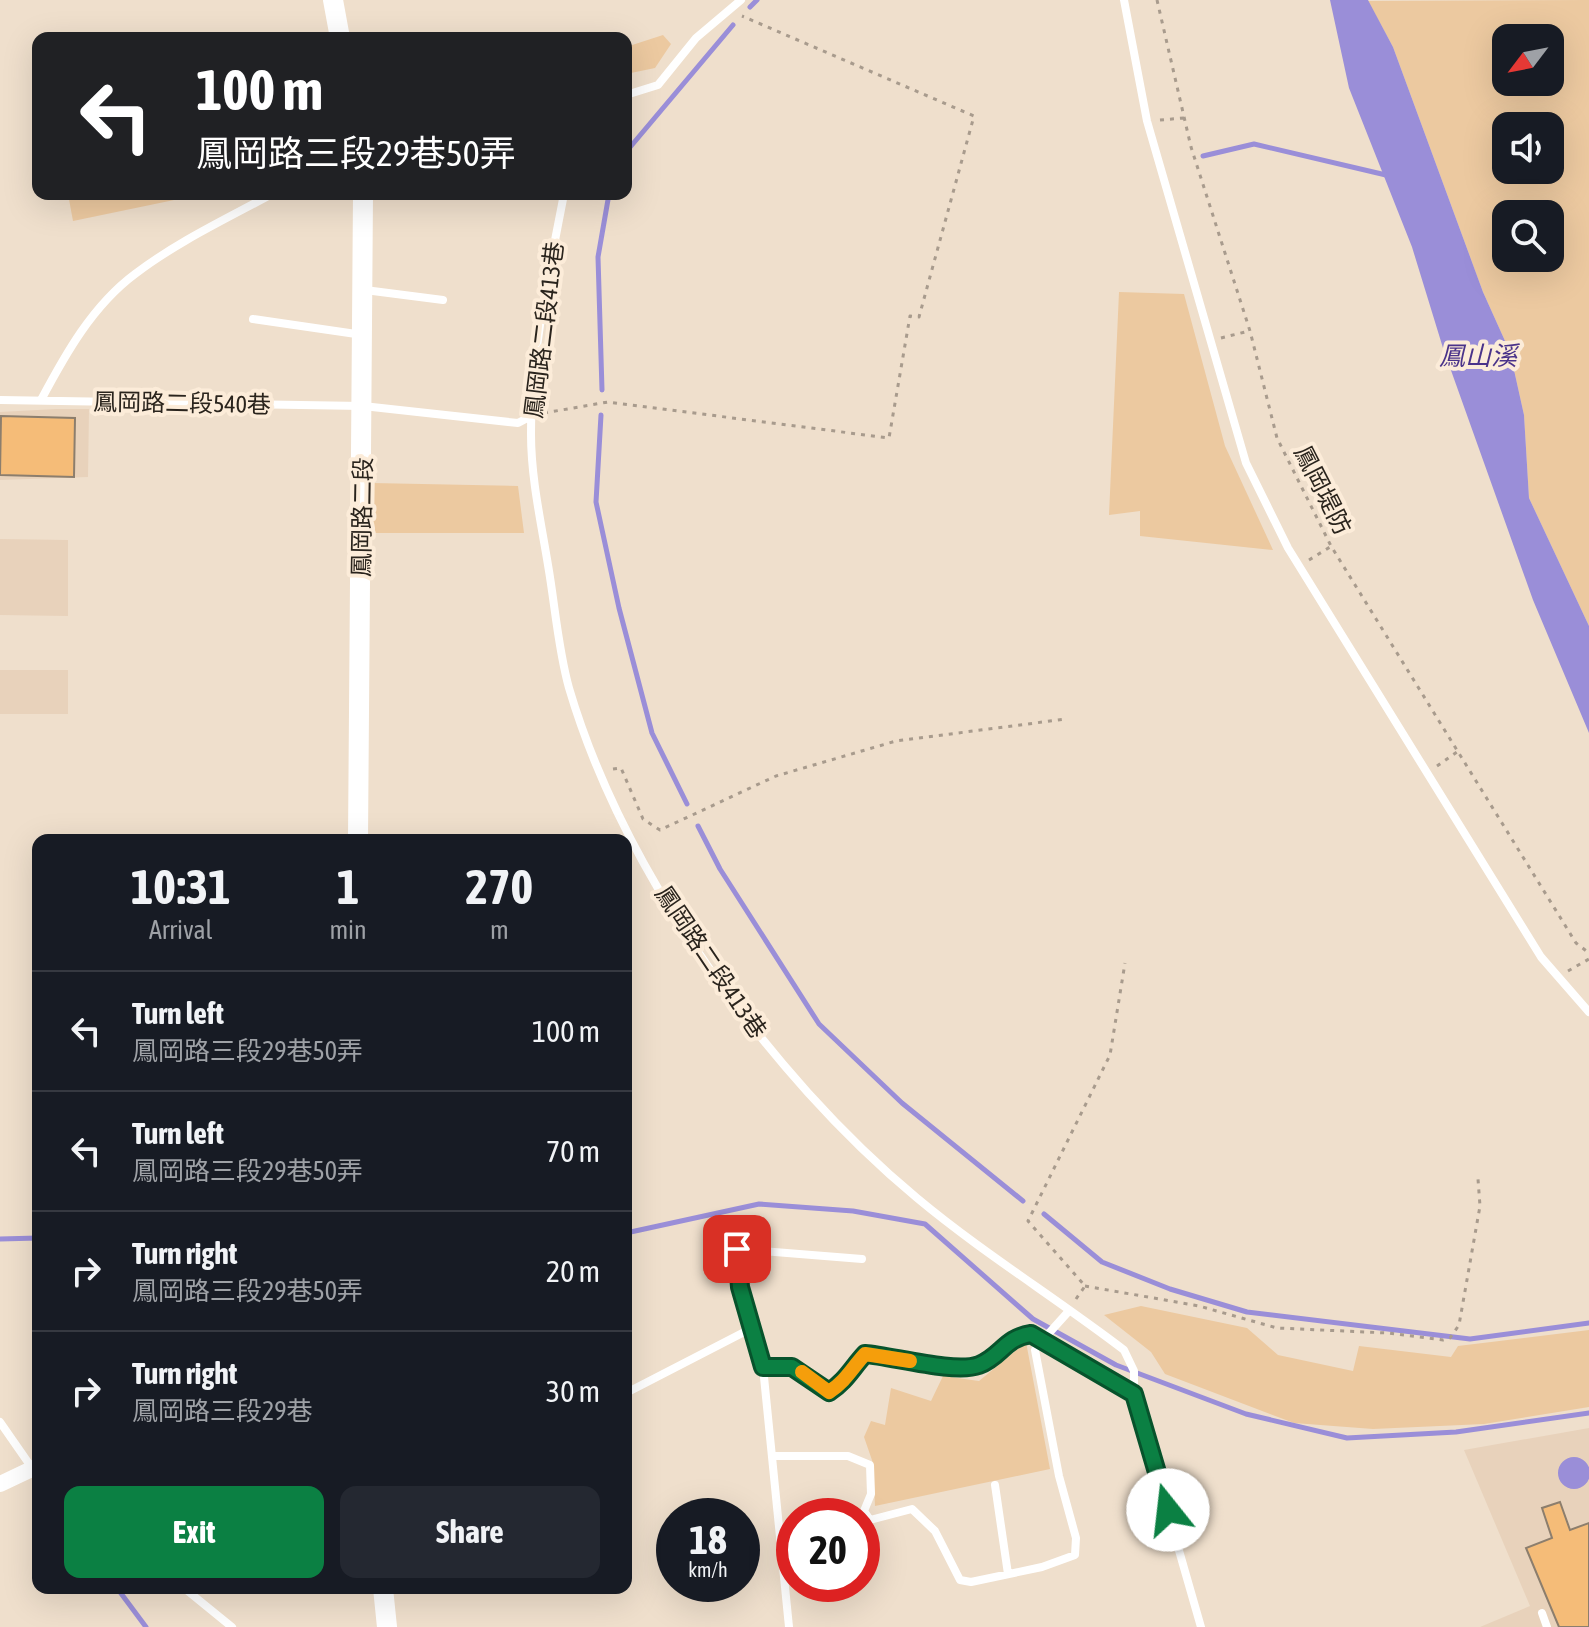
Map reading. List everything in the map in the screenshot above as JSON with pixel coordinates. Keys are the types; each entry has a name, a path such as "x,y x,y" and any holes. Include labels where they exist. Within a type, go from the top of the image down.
{"street":[{"path":"333,0 339,32"},
{"name":"鳳岡路二段","path":"358,834 363,200"},
{"path":"0,1484 32,1470"},
{"path":"384,1594 387,1627"}],"lane":[{"path":"632,93 658,85 696,38 741,0"},
{"path":"1124,0 1147,121 1246,463 1299,566 1427,773 1557,977 1589,1012"},
{"path":"41,400 66,352 97,311 133,275 201,232 261,200"},
{"name":"鳳岡路二段413巷","path":"563,200 545,292 533,415 535,482 568,685 599,773 629,834"},
{"path":"363,290 443,300"},
{"path":"253,319 363,335"},
{"name":"鳳岡路二段540巷","path":"0,400 363,406 518,423 533,415"},
{"name":"鳳岡路二段413巷","path":"632,840 722,985 793,1079 916,1197 1068,1312 1124,1350 1134,1371 1134,1394 1201,1627"},
{"path":"789,1627 763,1367 754,1327 740,1287 737,1249 862,1259"},
{"path":"773,1456 848,1456 870,1465 871,1494 864,1511 870,1520 912,1509 935,1531 960,1580 971,1582 1008,1574 1075,1555 1076,1538 1059,1476 1035,1350 1068,1312"},
{"path":"632,1390 754,1327"},
{"path":"763,1367 792,1367 829,1392 848,1380 854,1365 865,1354 974,1367 993,1358 1007,1341 1031,1334 1134,1394"},
{"path":"0,1422 32,1463"},
{"path":"995,1485 1008,1574"},
{"path":"191,1594 232,1627"},
{"path":"1542,1613 1547,1627"}],"path":[{"name":"鳳岡堤防","path":"1157,0 1184,118 1250,331 1277,438 1331,546 1576,943 1589,953"},
{"path":"533,415 608,402 889,438 910,316 919,317 974,116 730,11"},
{"path":"1147,121 1184,118"},
{"path":"1210,341 1250,331"},
{"path":"1299,566 1331,546"},
{"path":"599,773 621,768 643,819 660,830 776,776 896,741 1066,719"},
{"path":"1427,773 1458,751"},
{"path":"1557,977 1589,959"},
{"path":"1125,963 1110,1055 1028,1221 1085,1286 1199,1306 1277,1328 1340,1330 1443,1340 1450,1338 1459,1325 1480,1206 1478,1179"},
{"path":"1068,1312 1085,1286"}],"shaded area":[{"path":"1589,0 1589,626 1529,498 1524,415 1510,352 1483,292 1393,47 1368,1"},
{"path":"663,35 671,44 655,68 632,73 632,45"},
{"path":"69,200 174,200 73,221"},
{"path":"1119,292 1184,294 1225,446 1273,550 1140,536 1140,511 1109,515"},
{"path":"89,409 88,477 0,480 0,412"},
{"path":"372,483 518,486 524,533 372,533"},
{"path":"0,539 68,540 68,616 0,615"},
{"path":"0,670 68,670 68,714 0,714"},
{"path":"1141,1306 1247,1328 1278,1355 1353,1371 1359,1346 1451,1357 1458,1346 1589,1330 1589,1407 1484,1424 1373,1429 1294,1423 1165,1374 1151,1352 1104,1315"},
{"path":"1026,1342 1050,1469 880,1505 880,1498 875,1498 873,1463 864,1437 871,1421 885,1425 891,1388 931,1401 943,1376 979,1381"},
{"path":"1589,1428 1589,1627 1480,1627 1530,1606 1464,1450"}],"water":[{"name":"鳳山溪","path":"1330,0 1368,0 1393,47 1483,292 1510,352 1524,415 1529,498 1589,626 1589,733 1533,600 1443,348 1412,247 1349,88"},
{"path":"1574,1457 1585,1462 1590,1473 1585,1484 1574,1489 1563,1484 1558,1473 1563,1462"}],"building":[{"path":"1,416 75,418 74,477 0,475"},
{"path":"1560,1502 1570,1530 1589,1523 1589,1627 1559,1627 1526,1548 1552,1538 1542,1508"}],"waterway":[{"path":"750,7 757,0"},
{"path":"632,145 733,25"},
{"path":"1203,156 1254,144 1386,175"},
{"path":"602,390 598,257 608,200"},
{"path":"601,415 596,502 619,608 652,733 687,804"},
{"path":"698,826 720,869 819,1024 902,1103 1023,1201"},
{"path":"632,1232 759,1204 853,1211 925,1224 1033,1319 1116,1365 1246,1414 1347,1438 1456,1432 1589,1413"},
{"path":"1044,1214 1102,1262 1170,1289 1247,1312 1470,1339 1589,1323"},
{"path":"0,1239 32,1238"},
{"path":"121,1594 146,1627"}],"slow traffic":[{"path":"802,1372 829,1392 848,1380 854,1365 865,1354 910,1361"}],"route":[{"path":"737,1249 740,1287 754,1327 763,1367 792,1367 829,1392 848,1380 854,1365 865,1354 885,1355 902,1361 974,1367 993,1358 1007,1341 1031,1334 1134,1394 1168,1510"}]}
